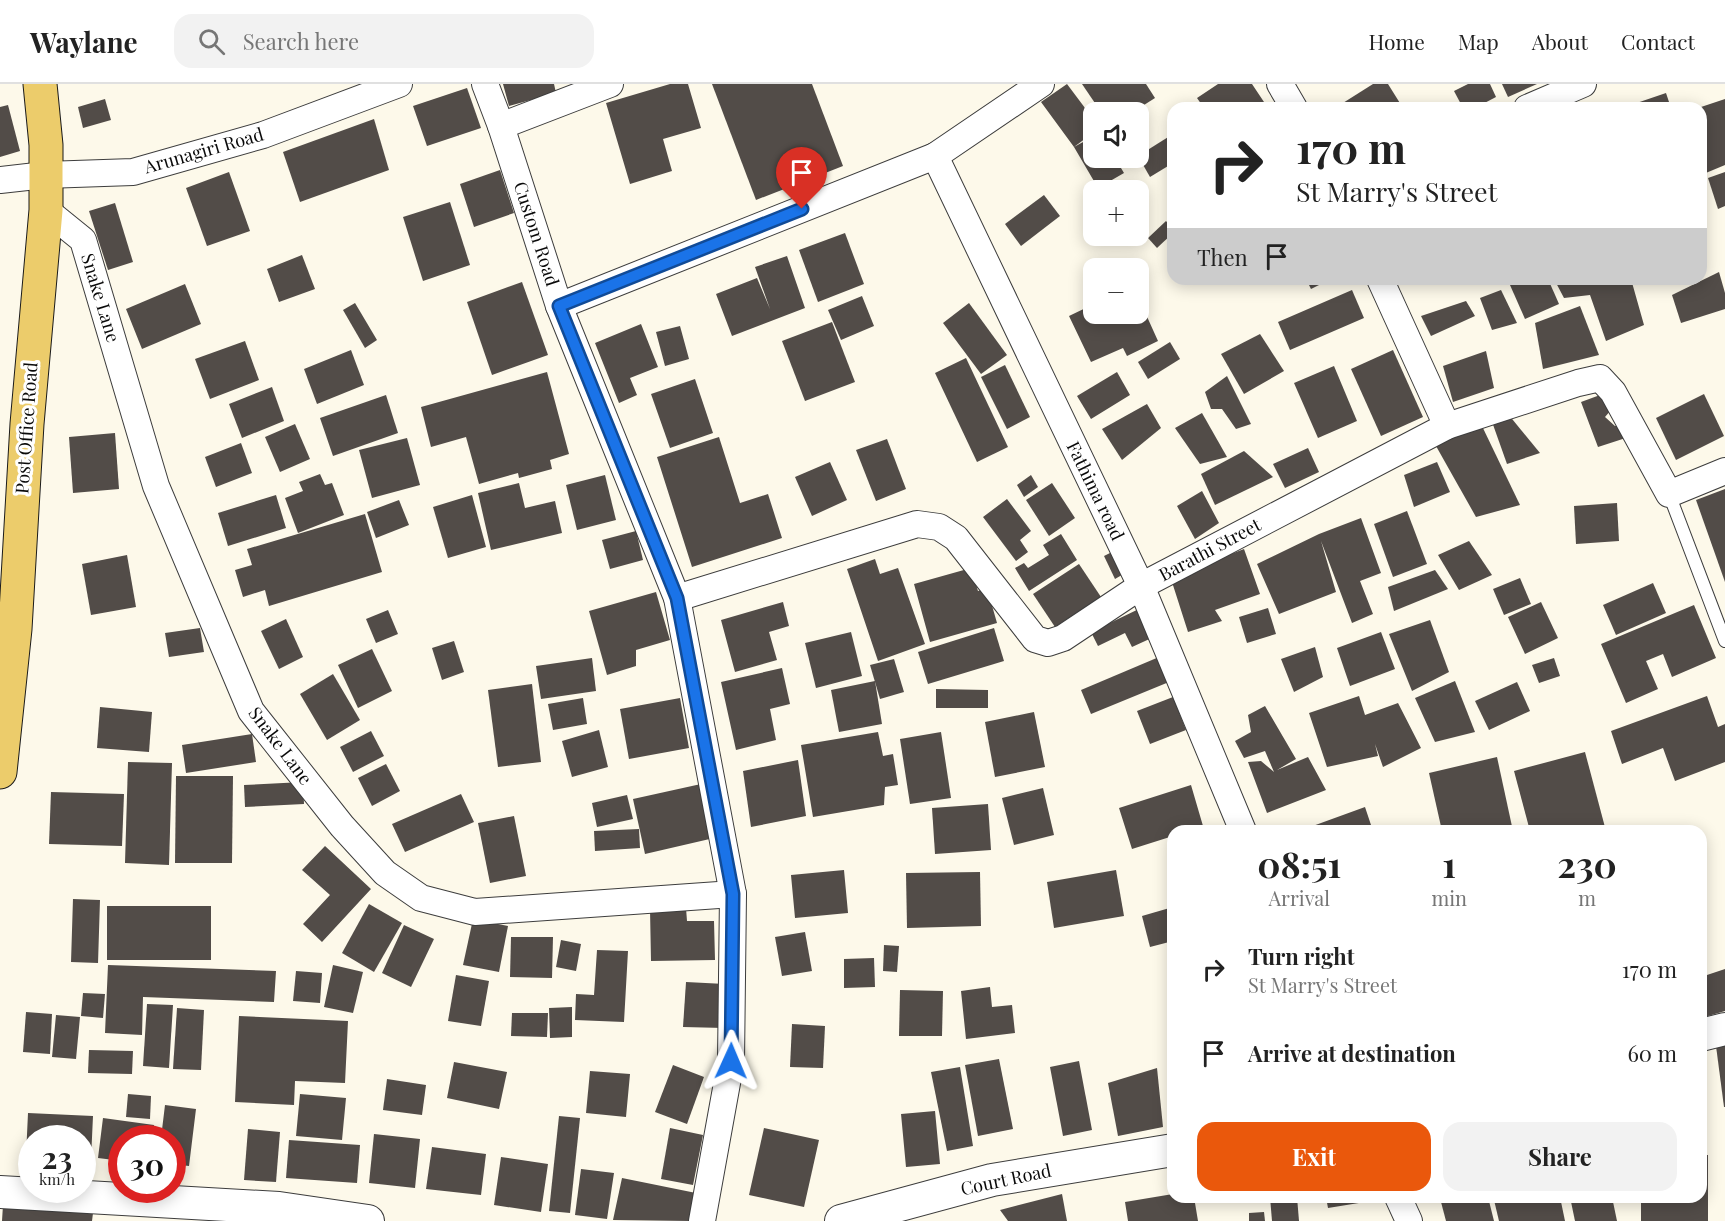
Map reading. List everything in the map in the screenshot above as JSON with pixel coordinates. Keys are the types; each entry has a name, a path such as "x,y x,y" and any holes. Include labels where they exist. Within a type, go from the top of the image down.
{"main road":[{"name":"Post Office Road","path":"0,772 15,629 27,423 46,210 46,146 40,84"}],"street":[{"name":"Arunagiri Road","path":"0,180 45,175 132,172 263,135 399,84"},
{"name":"Custom Road","path":"485,84 501,126 559,306 677,598 733,894 731,1061 702,1221"},
{"path":"501,126 610,84"},
{"path":"559,306 935,156 1041,84"},
{"path":"1280,84 1290,102"},
{"path":"1541,102 1583,84"},
{"name":"Fathima road","path":"935,156 1141,586 1241,825"},
{"name":"Snake Lane","path":"46,210 82,240 156,486 250,711 342,826 385,873 421,898 475,912 733,894"},
{"path":"1383,285 1447,426"},
{"name":"Barathi Street","path":"677,598 917,524 939,527 956,538 1035,639 1048,643 1063,638 1141,586 1447,426 1578,383 1600,378 1613,392 1669,494"},
{"path":"1669,494 1725,471"},
{"path":"1707,1034 1725,1029"},
{"name":"Court Road","path":"840,1221 992,1180 1167,1150"},
{"path":"0,1192 279,1208 368,1221"},
{"path":"1400,1203 1408,1221"}],"lane":[{"path":"1669,494 1725,641"}],"building":[{"path":"503,84 554,84 556,93 509,106"},
{"path":"670,84 688,84 701,128 663,139 672,171 630,184 606,103"},
{"path":"712,84 812,84 843,166 756,200"},
{"path":"1067,84 1083,105 1083,140 1074,147 1041,102"},
{"path":"1082,84 1146,84 1155,98 1149,102 1094,102"},
{"path":"1218,84 1252,84 1264,102 1200,102 1197,98"},
{"path":"1373,84 1388,84 1399,102 1344,102"},
{"path":"1468,84 1490,84 1496,97 1486,102 1460,102 1454,91"},
{"path":"1502,84 1537,84 1508,97"},
{"path":"467,88 481,128 427,146 413,106"},
{"path":"1666,93 1669,102 1640,102"},
{"path":"105,99 111,120 83,128 78,107"},
{"path":"1725,99 1725,165 1707,172 1707,105"},
{"path":"8,105 20,151 0,157 0,107"},
{"path":"374,119 389,170 300,202 283,152"},
{"path":"1167,138 1167,167 1150,177 1145,168 1149,168 1149,149"},
{"path":"1083,142 1083,162 1074,147"},
{"path":"1086,168 1121,168 1124,173 1112,180 1093,180"},
{"path":"500,170 514,213 474,227 460,184"},
{"path":"229,172 250,231 207,246 186,188"},
{"path":"1725,172 1725,206 1718,209 1708,178"},
{"path":"1044,195 1060,216 1021,246 1005,224"},
{"path":"450,202 470,265 423,281 403,217"},
{"path":"115,203 133,262 108,270 89,211"},
{"path":"1166,221 1167,239 1157,248 1149,237"},
{"path":"845,233 864,284 818,302 799,250"},
{"path":"302,255 315,289 279,302 267,269"},
{"path":"787,256 805,308 732,336 716,294 757,278 770,309 755,267"},
{"path":"1719,272 1725,293 1725,309 1681,323 1672,295 1692,285 1707,285 1707,278"},
{"path":"522,282 548,355 492,375 467,302"},
{"path":"185,284 201,324 142,349 126,309"},
{"path":"1510,285 1551,285 1559,304 1525,319"},
{"path":"1557,285 1633,285 1644,325 1606,341 1590,295 1564,298"},
{"path":"1352,290 1364,318 1290,350 1278,322"},
{"path":"1501,290 1517,323 1492,330 1480,298"},
{"path":"862,296 874,326 841,340 828,310"},
{"path":"1466,301 1475,316 1431,336 1421,316"},
{"path":"355,303 377,340 365,348 343,310"},
{"path":"969,303 1007,355 981,374 943,323"},
{"path":"1580,306 1599,355 1543,369 1535,323"},
{"path":"1083,309 1083,324 1149,324 1149,321 1158,341 1127,356 1123,348 1091,362 1069,316"},
{"path":"832,322 855,382 805,401 782,341"},
{"path":"641,324 658,367 630,378 637,395 619,403 595,343"},
{"path":"680,326 689,359 665,366 656,332"},
{"path":"1260,334 1284,371 1244,394 1221,354"},
{"path":"245,341 259,380 210,399 195,359"},
{"path":"1170,342 1180,359 1148,379 1138,362"},
{"path":"351,350 364,385 317,404 304,369"},
{"path":"1393,350 1423,417 1381,436 1351,369"},
{"path":"1486,351 1494,388 1453,402 1443,366"},
{"path":"966,358 1008,447 977,462 935,373"},
{"path":"1005,365 1030,417 1007,429 981,377"},
{"path":"1334,366 1357,421 1318,438 1294,383"},
{"path":"547,372 569,454 550,460 552,469 519,478 518,473 479,484 466,437 431,447 421,407"},
{"path":"1117,372 1130,395 1091,419 1077,396"},
{"path":"1227,376 1251,424 1236,429 1222,409 1211,409 1205,392"},
{"path":"695,379 713,433 670,448 651,394"},
{"path":"272,387 284,421 242,438 229,404"},
{"path":"1611,391 1617,403 1605,417 1615,426 1625,426 1635,435 1598,447 1581,402"},
{"path":"1704,394 1724,436 1676,460 1656,418"},
{"path":"386,395 398,433 333,456 320,418"},
{"path":"1147,404 1161,428 1122,460 1102,429"},
{"path":"1202,413 1227,457 1200,464 1175,428"},
{"path":"1508,414 1540,453 1507,464 1491,419"},
{"path":"295,424 310,459 280,472 265,437"},
{"path":"1481,424 1520,505 1476,517 1436,446"},
{"path":"115,433 119,489 73,493 69,437"},
{"path":"719,437 740,503 768,494 782,538 692,567 657,457"},
{"path":"407,438 420,485 372,498 359,450"},
{"path":"887,439 906,489 876,501 856,450"},
{"path":"241,443 252,473 216,487 205,457"},
{"path":"1308,448 1319,472 1285,488 1273,464"},
{"path":"1244,451 1273,477 1215,505 1201,474"},
{"path":"830,462 847,500 812,516 795,477"},
{"path":"1437,462 1450,492 1414,507 1404,475"},
{"path":"320,474 325,485 332,483 344,515 298,533 285,498 303,491 299,482"},
{"path":"605,475 616,520 577,530 566,485"},
{"path":"1031,475 1038,487 1024,497 1017,485"},
{"path":"519,483 525,508 555,501 562,533 491,550 478,493"},
{"path":"1052,483 1075,518 1049,536 1026,500"},
{"path":"1725,489 1725,582 1696,500"},
{"path":"1202,491 1219,523 1195,539 1177,506"},
{"path":"276,495 286,528 228,546 218,513"},
{"path":"472,495 486,547 448,558 433,507"},
{"path":"1007,499 1031,531 1020,540 1028,552 1016,561 983,517"},
{"path":"399,500 409,525 376,538 367,512"},
{"path":"1617,503 1619,541 1576,544 1574,506"},
{"path":"1407,511 1427,564 1393,577 1374,524"},
{"path":"365,514 382,572 269,606 265,590 243,597 235,570 252,565 247,549"},
{"path":"1361,518 1381,573 1360,581 1373,614 1352,623 1321,541 1336,592 1279,614 1257,564 1319,534"},
{"path":"636,531 643,560 610,569 602,540"},
{"path":"1061,534 1077,560 1029,591 1015,568 1024,563 1028,568 1049,555 1043,545"},
{"path":"1469,541 1492,575 1459,590 1438,555"},
{"path":"1244,549 1260,594 1215,610 1222,621 1188,632 1172,582 1192,569"},
{"path":"1116,550 1127,572 1115,579 1104,556"},
{"path":"127,555 136,607 91,615 82,564"},
{"path":"875,559 880,574 898,568 925,644 878,661 847,569"},
{"path":"1079,564 1101,597 1055,627 1033,594"},
{"path":"971,568 978,591 987,588 997,623 930,642 914,584"},
{"path":"1435,570 1448,589 1394,611 1388,587"},
{"path":"1520,578 1531,604 1504,615 1493,589"},
{"path":"1653,583 1666,613 1616,635 1603,605"},
{"path":"656,592 670,640 636,650 636,666 607,675 589,611"},
{"path":"783,602 789,626 769,632 777,660 735,672 721,620"},
{"path":"1541,602 1558,638 1525,654 1508,617"},
{"path":"1694,605 1716,658 1672,677 1663,654 1646,661 1658,689 1626,703 1601,644"},
{"path":"1143,607 1156,636 1132,647 1125,633 1098,646 1091,632"},
{"path":"1268,608 1276,634 1247,643 1239,617"},
{"path":"388,610 398,634 376,643 366,619"},
{"path":"286,619 303,657 279,669 261,631"},
{"path":"1430,620 1449,672 1412,691 1389,634"},
{"path":"200,628 204,652 169,657 165,633"},
{"path":"994,628 1004,661 928,684 918,652"},
{"path":"851,632 862,676 816,688 805,643"},
{"path":"1381,632 1395,669 1350,686 1337,648"},
{"path":"454,641 464,672 442,680 432,648"},
{"path":"1315,647 1323,677 1294,692 1281,659"},
{"path":"372,649 392,691 358,708 338,665"},
{"path":"1159,657 1169,682 1091,714 1081,690"},
{"path":"592,658 596,691 541,699 536,666"},
{"path":"1554,658 1560,676 1539,683 1532,665"},
{"path":"894,659 904,692 880,699 870,665"},
{"path":"782,668 790,704 770,709 776,740 736,750 721,682"},
{"path":"333,674 360,720 327,740 300,694"},
{"path":"875,681 882,724 839,732 831,690"},
{"path":"1455,681 1475,732 1435,742 1415,698"},
{"path":"1517,682 1530,711 1489,730 1475,701"},
{"path":"532,684 541,762 498,767 488,690"},
{"path":"936,689 988,690 988,708 936,708"},
{"path":"1359,696 1365,715 1398,703 1421,748 1383,767 1375,744 1378,756 1327,767 1309,713"},
{"path":"1707,696 1718,727 1725,724 1725,762 1675,781 1663,748 1622,764 1611,731"},
{"path":"1173,697 1186,730 1150,744 1137,711"},
{"path":"583,698 587,724 553,730 548,704"},
{"path":"680,698 689,748 629,759 620,709"},
{"path":"1265,706 1296,759 1277,770 1308,757 1326,790 1267,813 1248,762 1261,761 1274,772 1265,751 1244,758 1235,741 1251,732 1248,715"},
{"path":"100,707 152,712 149,752 97,748"},
{"path":"1034,712 1045,767 995,777 985,722"},
{"path":"599,730 608,767 572,777 562,741"},
{"path":"371,731 384,756 353,772 340,747"},
{"path":"878,732 883,756 893,754 898,785 885,787 884,805 813,817 801,745"},
{"path":"941,732 951,798 910,804 900,739"},
{"path":"252,734 256,762 186,773 182,745"},
{"path":"1585,752 1604,825 1528,825 1514,771"},
{"path":"1497,757 1512,825 1441,825 1429,773"},
{"path":"798,760 806,816 751,827 743,771"},
{"path":"128,762 172,763 169,865 125,863"},
{"path":"386,764 400,791 372,806 358,778"},
{"path":"176,776 233,776 232,863 175,863"},
{"path":"303,782 304,804 245,807 244,785"},
{"path":"701,784 714,838 645,854 633,799"},
{"path":"1191,785 1203,825 1167,825 1167,838 1132,849 1119,808"},
{"path":"1043,788 1054,835 1014,845 1002,798"},
{"path":"51,792 124,794 122,846 49,844"},
{"path":"461,794 474,822 405,852 392,824"},
{"path":"627,795 633,819 597,827 592,803"},
{"path":"988,804 991,850 935,854 932,808"},
{"path":"1365,807 1371,825 1316,825"},
{"path":"514,816 526,876 490,883 478,823"},
{"path":"639,829 640,848 595,851 594,831"},
{"path":"325,846 371,889 322,942 303,924 330,895 302,870"},
{"path":"844,870 848,913 795,918 791,875"},
{"path":"1116,870 1124,916 1054,928 1047,882"},
{"path":"980,872 981,926 907,928 906,873"},
{"path":"73,899 100,900 98,963 71,962"},
{"path":"369,904 402,923 374,972 342,953"},
{"path":"107,906 211,906 211,960 107,960"},
{"path":"686,908 687,921 714,921 715,960 651,961 650,909"},
{"path":"1167,909 1167,943 1150,947 1142,916"},
{"path":"473,919 508,926 499,972 463,965"},
{"path":"404,925 434,939 411,987 382,973"},
{"path":"805,932 812,971 782,976 775,937"},
{"path":"511,937 553,937 552,978 510,977"},
{"path":"561,940 581,944 576,971 556,967"},
{"path":"884,945 899,946 897,972 883,971"},
{"path":"597,950 628,951 624,1022 575,1020 576,994 594,995"},
{"path":"874,958 875,987 844,988 844,959"},
{"path":"108,965 276,971 274,1002 143,997 142,1035 105,1033"},
{"path":"333,965 363,972 353,1013 324,1007"},
{"path":"1725,969 1725,1011 1707,1016 1707,975"},
{"path":"296,971 322,973 320,1003 293,1001"},
{"path":"456,975 489,981 481,1026 448,1021"},
{"path":"686,982 725,984 724,1028 683,1027"},
{"path":"990,987 992,1007 1012,1005 1015,1033 966,1039 961,991"},
{"path":"900,990 943,991 942,1036 899,1036"},
{"path":"83,993 105,994 103,1018 81,1016"},
{"path":"147,1004 173,1005 169,1068 143,1066"},
{"path":"572,1007 572,1037 550,1038 549,1008"},
{"path":"177,1008 204,1010 201,1070 173,1069"},
{"path":"26,1012 52,1014 50,1054 23,1052"},
{"path":"512,1013 548,1013 547,1037 511,1036"},
{"path":"56,1015 80,1017 76,1059 52,1057"},
{"path":"239,1016 348,1021 345,1083 295,1081 294,1105 235,1102"},
{"path":"792,1024 825,1026 823,1068 790,1067"},
{"path":"1725,1045 1725,1107 1724,1107 1716,1046"},
{"path":"89,1050 133,1051 132,1074 88,1073"},
{"path":"999,1059 1013,1129 978,1136 965,1065"},
{"path":"1079,1061 1092,1130 1063,1136 1050,1067"},
{"path":"454,1062 507,1072 499,1109 447,1098"},
{"path":"673,1065 704,1077 687,1124 655,1112"},
{"path":"960,1067 973,1146 947,1151 931,1072"},
{"path":"1157,1068 1163,1127 1118,1136 1108,1083"},
{"path":"590,1071 630,1074 626,1117 586,1113"},
{"path":"387,1079 426,1085 422,1115 383,1110"},
{"path":"128,1094 151,1096 150,1119 126,1117"},
{"path":"300,1094 346,1098 342,1140 296,1136"},
{"path":"165,1105 196,1109 189,1166 186,1166 186,1125 163,1125"},
{"path":"935,1111 940,1164 906,1167 901,1114"},
{"path":"28,1113 93,1116 93,1125 27,1125"},
{"path":"559,1116 580,1118 570,1213 549,1211"},
{"path":"103,1118 154,1125 108,1125 108,1159 98,1158"},
{"path":"670,1128 703,1135 693,1185 661,1179"},
{"path":"764,1128 819,1140 804,1207 749,1195"},
{"path":"248,1129 280,1132 276,1182 244,1180"},
{"path":"374,1134 420,1139 415,1188 369,1183"},
{"path":"289,1140 360,1145 357,1183 286,1178"},
{"path":"432,1147 486,1154 481,1195 426,1189"},
{"path":"1708,1155 1708,1221 1641,1221 1641,1203 1707,1203"},
{"path":"501,1157 548,1164 541,1212 494,1205"},
{"path":"581,1169 614,1173 607,1219 575,1215"},
{"path":"622,1178 696,1193 690,1221 613,1220"},
{"path":"1062,1194 1067,1221 1008,1221 1000,1210"},
{"path":"1167,1195 1167,1203 1195,1203 1198,1221 1128,1221 1125,1202"},
{"path":"1270,1203 1298,1203 1299,1221 1272,1221"},
{"path":"1327,1203 1359,1203 1328,1208"},
{"path":"1441,1203 1490,1203 1494,1221 1446,1221"},
{"path":"1495,1203 1561,1203 1565,1221 1499,1221"},
{"path":"1571,1203 1613,1203 1617,1221 1575,1221"},
{"path":"3,1205 93,1213 92,1221 2,1221"},
{"path":"1264,1212 1265,1221 1249,1221 1249,1213"}],"route":[{"path":"731,1061 733,894 677,598 559,306 802,209"}]}
